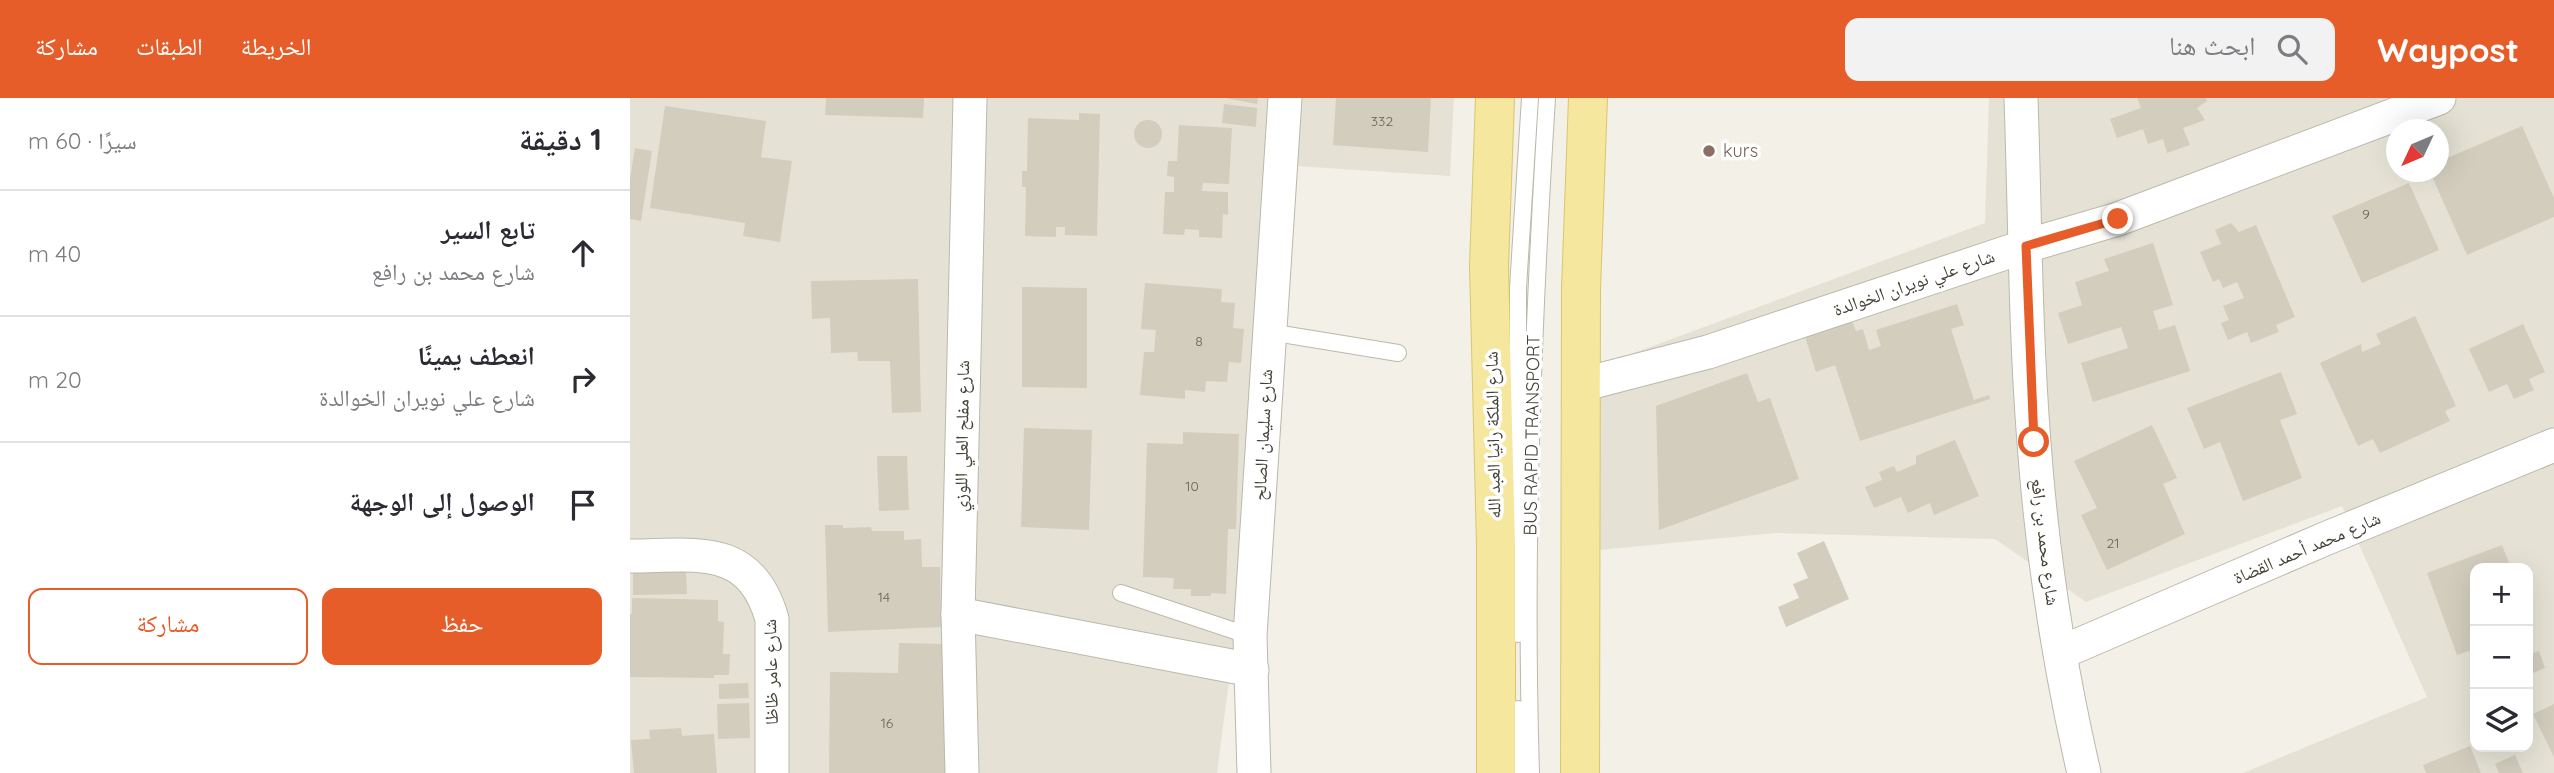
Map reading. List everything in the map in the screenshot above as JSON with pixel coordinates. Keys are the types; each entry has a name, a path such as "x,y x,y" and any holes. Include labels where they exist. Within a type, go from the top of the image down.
{"main road":[{"name":"شارع الملكة رانيا العبد الله","path":"1495,98 1489,266 1496,545 1496,773"},
{"path":"1580,773 1581,289 1588,98"}],"street":[{"name":"شارع مفلح العلي اللوزي","path":"962,773 958,614 970,98"},
{"name":"شارع سليمان الصالح","path":"1254,773 1250,636 1285,98"},
{"name":"شارع محمد بن رافع","path":"2021,98 2034,442 2043,538 2060,653 2084,773"},
{"name":"شارع علي نويران الخوالدة","path":"1581,385 1708,352 2130,214 2437,99"},
{"name":"شارع محمد أحمد القضاة","path":"2060,653 2554,444"},
{"name":"شارع عامر ظاظا","path":"630,556 706,556 724,560 743,569 757,584 772,619 772,773"},
{"path":"958,614 1252,670"}],"lane":[{"name":"BUS RAPID TRANSPORT","path":"1519,773 1518,288 1530,98"},
{"name":"BUS RAPID TRANSPORT","path":"1531,773 1528,681 1532,368 1547,98"},
{"path":"1269,332 1398,353"},
{"path":"1121,593 1250,636"}],"shaded area":[{"path":"630,98 1454,98 1450,176 1296,166 1217,773 630,773"},
{"path":"1989,98 2554,98 2554,773 2243,773 2427,697 2342,506 2086,602 1995,539 1775,533 1589,551 1561,380 1985,223"}],"building":[{"path":"826,98 924,98 923,118 825,115"},
{"path":"1225,98 1258,98 1257,104"},
{"path":"1336,98 1431,98 1428,152 1333,145"},
{"path":"2137,98 2206,98 2207,101 2197,108 2205,120 2183,128 2190,145 2167,153 2163,139 2148,144 2143,129 2117,138 2110,119 2141,108"},
{"path":"1224,104 1257,108 1256,127 1222,123"},
{"path":"665,106 766,121 761,157 792,161 780,242 743,236 745,223 650,208"},
{"path":"1079,113 1100,114 1097,236 1065,235 1065,227 1056,227 1056,237 1025,236 1026,187 1022,187 1022,171 1027,171 1028,118 1079,120"},
{"path":"1148,120 1158,124 1162,134 1158,144 1148,148 1138,144 1134,134 1138,124"},
{"path":"1179,125 1232,128 1229,184 1203,183 1202,191 1228,192 1228,215 1223,214 1222,238 1199,237 1199,230 1185,229 1184,235 1163,234 1165,192 1174,192 1174,177 1167,176 1168,161 1177,161"},
{"path":"2522,126 2554,198 2554,217 2467,255 2434,182 2449,182 2449,157"},
{"path":"635,148 652,151 641,221 630,219 630,179"},
{"path":"2409,183 2439,250 2362,283 2332,216"},
{"path":"2231,223 2239,232 2256,225 2295,317 2276,325 2279,332 2251,343 2247,332 2228,340 2221,323 2229,320 2223,306 2244,298 2237,282 2223,288 2219,279 2213,282 2200,252 2221,244 2215,230"},
{"path":"2153,243 2173,305 2153,311 2159,330 2175,325 2190,371 2093,402 2081,363 2128,348 2121,327 2068,344 2058,313 2082,305 2075,282 2109,271 2104,259"},
{"path":"918,279 921,412 892,413 890,361 858,361 857,352 831,353 830,318 812,319 811,281"},
{"path":"1145,283 1222,289 1221,302 1235,303 1233,328 1244,329 1241,363 1229,362 1227,382 1206,381 1205,392 1185,390 1185,399 1140,395 1144,352 1154,352 1156,330 1141,329"},
{"path":"1022,287 1087,288 1087,388 1022,387"},
{"path":"1957,304 1964,325 1951,329 1974,400 1989,395 1990,399 1860,441 1835,365 1816,372 1803,330 1850,316 1856,331 1863,329 1869,350 1881,346 1876,330"},
{"path":"2415,316 2456,406 2445,411 2450,421 2380,453 2373,439 2358,446 2320,363 2361,344 2362,352 2381,344 2376,334"},
{"path":"2523,324 2545,372 2529,379 2534,390 2514,399 2507,384 2489,392 2469,349"},
{"path":"2281,372 2297,414 2280,420 2302,478 2243,501 2220,442 2204,449 2187,408"},
{"path":"1747,373 1758,402 1770,398 1799,479 1659,530 1656,406"},
{"path":"2152,425 2177,478 2163,484 2185,534 2107,570 2081,515 2097,508 2074,461"},
{"path":"1024,428 1092,430 1089,530 1021,527"},
{"path":"1183,432 1239,434 1236,529 1228,529 1226,594 1191,596 1191,589 1173,589 1174,578 1143,577 1147,443 1183,444"},
{"path":"1955,440 1979,496 1934,515 1930,503 1908,513 1901,497 1874,508 1865,487 1882,480 1879,472 1894,466 1897,472 1916,464 1916,456"},
{"path":"877,456 907,456 909,510 879,511"},
{"path":"825,525 843,525 843,528 871,527 872,531 904,531 904,540 921,539 922,567 940,567 941,627 828,632"},
{"path":"1824,541 1849,599 1786,627 1778,607 1799,598 1793,584 1808,578 1797,553"},
{"path":"2502,545 2509,563 2470,563 2470,651 2457,655 2427,573"},
{"path":"686,571 687,594 633,595 633,572"},
{"path":"632,598 718,600 718,621 724,622 723,654 730,654 729,675 714,675 714,678 630,677"},
{"path":"899,643 946,644 945,773 829,773 830,672 898,673"},
{"path":"2539,651 2545,668 2533,673 2533,653"},
{"path":"748,683 749,698 719,699 719,684"},
{"path":"749,703 750,738 718,739 717,704"},
{"path":"2554,704 2554,757 2533,714"},
{"path":"681,728 682,736 714,734 717,773 634,773 631,740 650,739 649,730"},
{"path":"2470,746 2470,752 2472,752 2481,773 2426,773 2423,765"},
{"path":"2515,755 2523,773 2499,773 2495,764"}],"place":[{"name":"kurs","path":"1709,151"}],"route":[{"path":"2034,442 2026,246 2118,219"}]}
